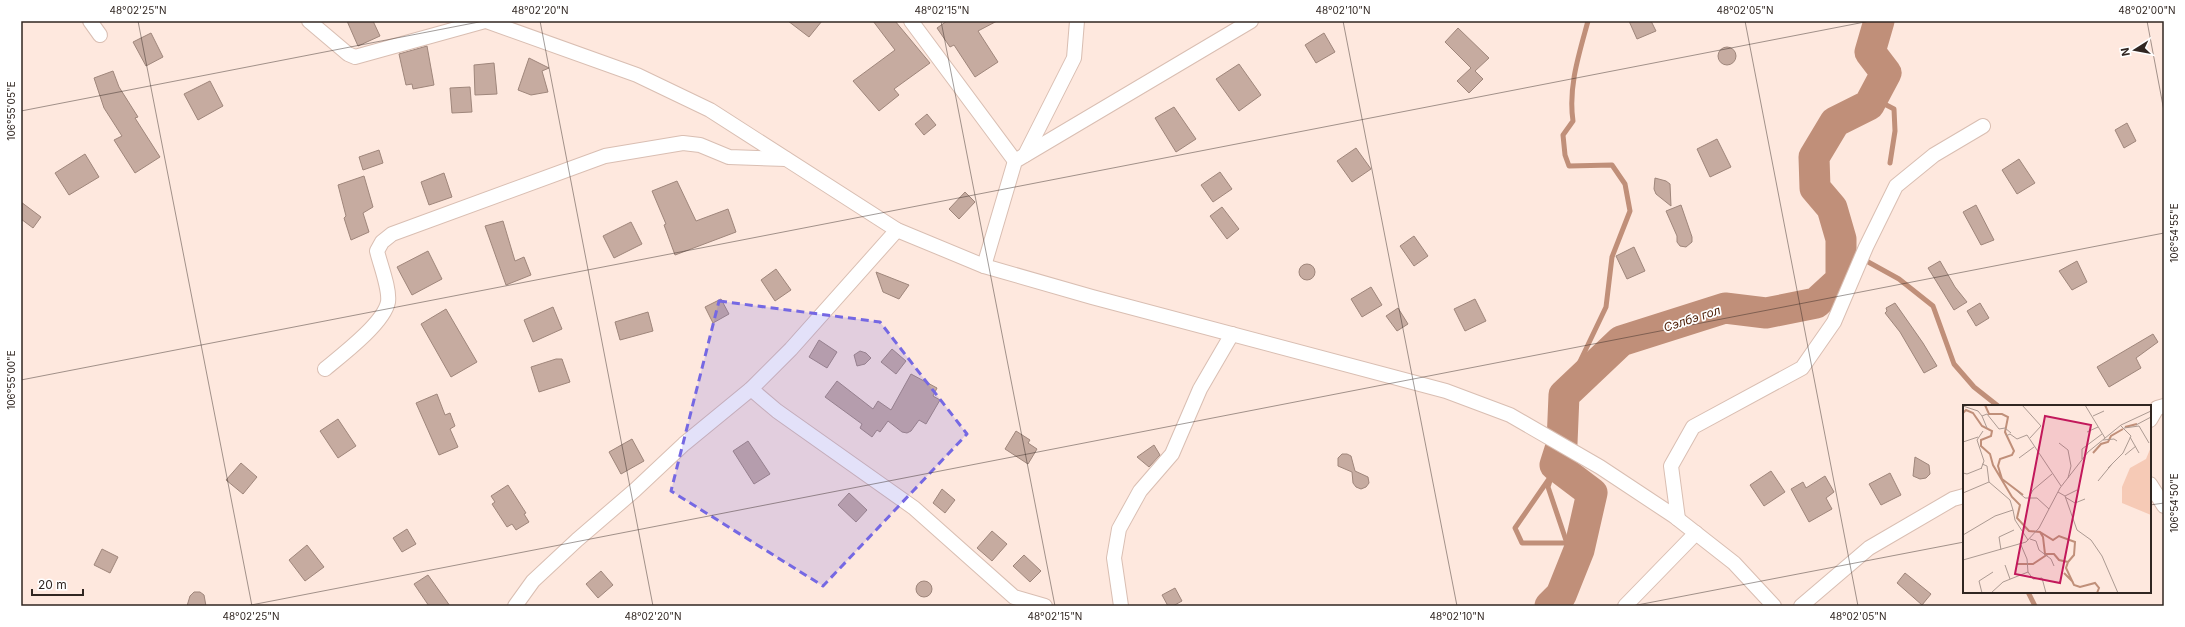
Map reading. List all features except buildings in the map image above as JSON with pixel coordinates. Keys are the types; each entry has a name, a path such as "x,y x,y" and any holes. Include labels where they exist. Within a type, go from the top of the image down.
{"street":[{"path":"90,21 100,35"},
{"path":"309,21 348,54 355,57 486,21 638,75 710,110 897,230 984,266 1232,334 1446,390 1510,415 1586,458 1678,519 1734,563 1774,606"},
{"path":"911,21 1020,158"},
{"path":"984,266 1020,158 1074,58 1077,21"},
{"path":"1020,158 1251,21"},
{"path":"1678,519 1671,466 1693,427 1802,368 1834,322 1866,247 1896,186 1934,155 1983,126"},
{"path":"325,369 372,328 388,302 377,250 382,242 392,234 605,156 683,143 700,145 729,157 787,159"},
{"path":"515,606 533,581 577,540 635,490 684,444 751,389 791,349 897,230"},
{"path":"1122,606 1114,558 1119,529 1140,491 1172,454 1200,389 1232,334"},
{"path":"751,389 777,411 914,508 1014,597 1045,606"},
{"path":"2151,418 2157,408 2164,406"},
{"path":"2151,486 2164,506"},
{"path":"1801,606 1869,548 1953,499 1963,496"},
{"path":"1625,606 1696,533"}],"highlighted area":[{"path":"719,301 880,322 967,434 823,586 671,491"}],"waterway":[{"path":"1564,395 1606,307 1612,257 1630,211 1625,184 1612,165 1569,166 1565,155 1563,135 1573,121 1573,83 1588,21"},
{"name":"Сэлбэ гол","path":"1550,606 1561,595 1579,550 1592,493 1555,465 1562,443 1564,395 1621,341 1725,308 1766,313 1816,303 1841,280 1841,239 1832,208 1815,188 1814,157 1835,122 1869,105 1886,73 1870,52 1879,21"},
{"path":"1873,98 1894,109 1895,131 1890,163"},
{"path":"1841,239 1861,258 1899,279 1933,306 1954,364 1974,387 1997,405"},
{"path":"1555,465 1548,487 1574,564"},
{"path":"1551,476 1515,528 1522,543 1567,543"},
{"path":"2028,593 2035,606"}]}
